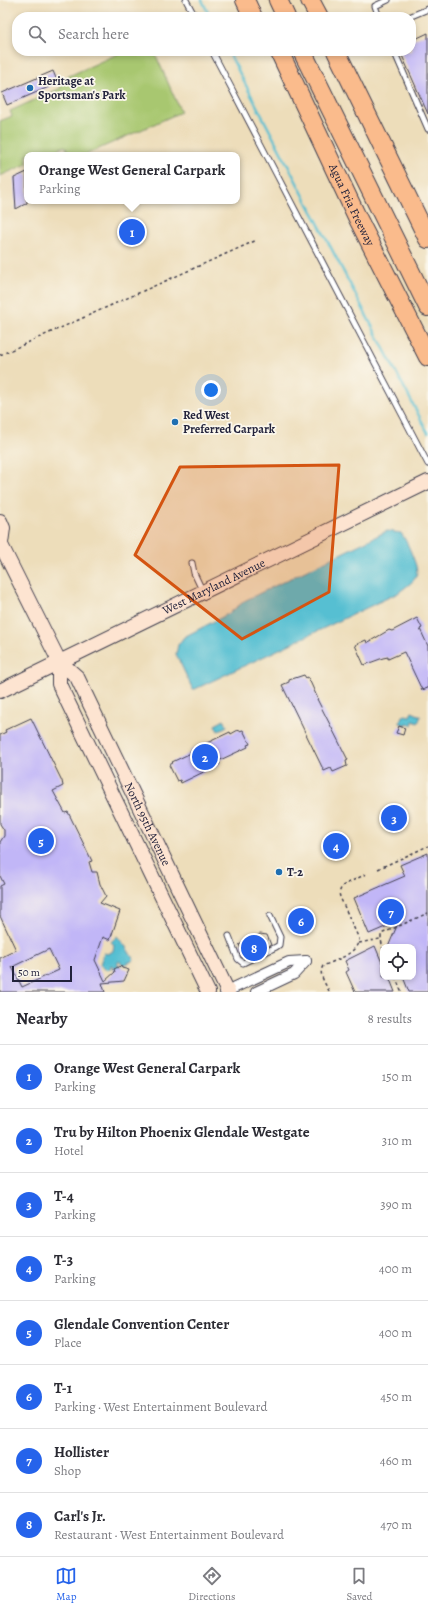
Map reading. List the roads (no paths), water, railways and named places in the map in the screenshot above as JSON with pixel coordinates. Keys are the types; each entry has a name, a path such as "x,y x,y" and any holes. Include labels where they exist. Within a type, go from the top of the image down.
{"highway":[{"path":"245,0 251,12"},
{"path":"256,0 262,12"},
{"path":"278,0 284,12"},
{"path":"289,0 295,12"},
{"path":"310,0 316,12"},
{"path":"324,0 330,12"},
{"path":"271,56 307,128 327,156"},
{"name":"Agua Fria Freeway","path":"281,56 327,156 428,357"},
{"path":"304,56 428,307"},
{"path":"314,56 357,147 428,286"},
{"path":"338,56 428,240"},
{"path":"349,56 368,96 377,134"}],"street":[{"name":"West Maryland Avenue","path":"0,691 423,484"},
{"name":"North 95th Avenue","path":"0,521 3,528 0,543 59,661 77,677 227,992"},
{"name":"North 95th Avenue","path":"59,661 59,684 208,992"},
{"path":"227,992 289,962 306,961 294,974 256,992"}],"lane":[{"path":"186,0 192,12"},
{"path":"377,12 375,6 388,0"},
{"path":"416,14 428,8"},
{"path":"215,56 428,464"},
{"path":"396,56 428,129"},
{"path":"192,563 194,574 202,591"},
{"path":"228,936 238,959 243,963 276,948 279,945 280,937 270,916"}],"water":[{"path":"387,531 401,533 406,541 417,569 416,577 413,581 398,593 193,690 176,654 178,645 184,637 228,614 246,600"},
{"path":"412,712 421,716 418,723 413,721 412,725 407,723 406,725 400,723 402,716 410,716"},
{"path":"224,720 227,726 218,731 215,725"},
{"path":"117,936 134,960 124,965 119,961 117,964 121,966 113,970 113,966 111,965 110,969 107,970 100,964 104,953 108,954 113,951 114,945 111,942"}],"waterway":[{"path":"202,0 208,12"},
{"path":"231,56 428,433"}],"place":[{"name":"Heritage at Sportsman's Park","path":"30,88"},
{"name":"Orange West General Carpark","path":"132,232"},
{"name":"Red West Preferred Carpark","path":"175,422"},
{"name":"Tru by Hilton Phoenix Glendale Westgate","path":"205,757"},
{"name":"T-4","path":"394,818"},
{"name":"Glendale Convention Center","path":"41,841"},
{"name":"T-3","path":"336,846"},
{"name":"T-2","path":"279,872"},
{"name":"Hollister","path":"391,912"},
{"name":"T-1","path":"301,921"},
{"name":"Carl's Jr.","path":"254,948"}]}
